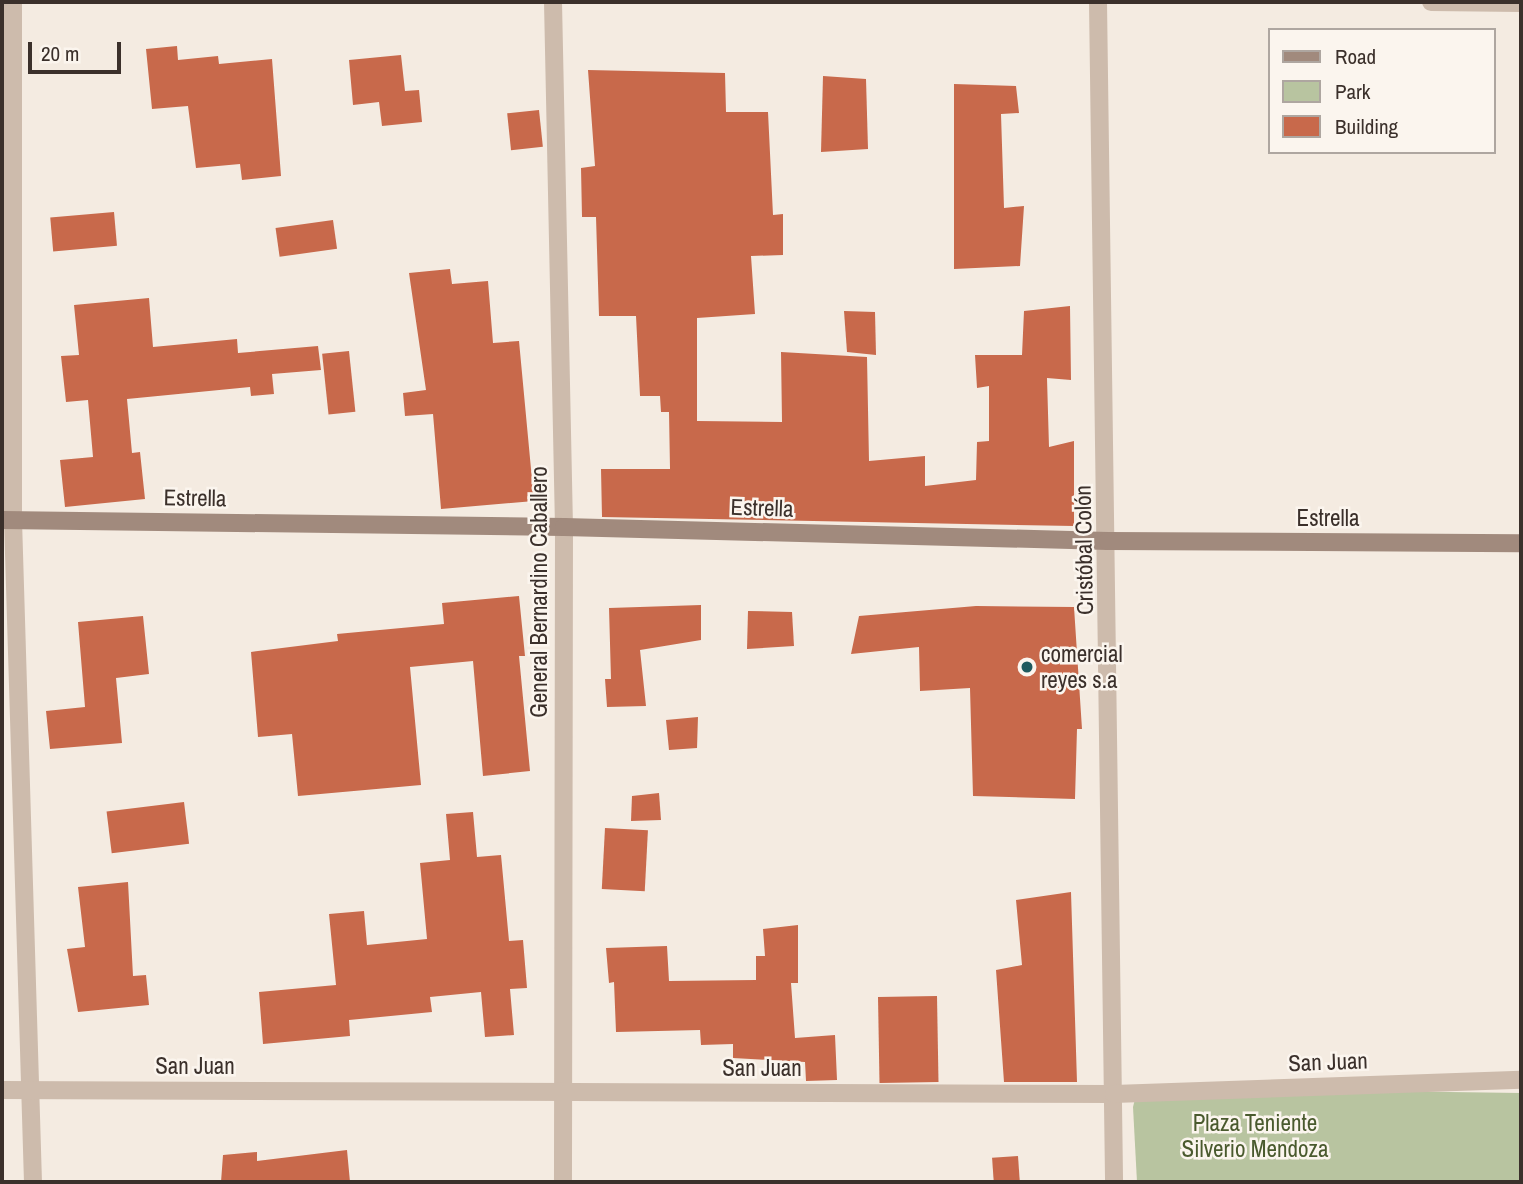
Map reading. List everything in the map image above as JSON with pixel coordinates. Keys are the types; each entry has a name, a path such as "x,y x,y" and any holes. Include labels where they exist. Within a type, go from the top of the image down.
{"main road":[{"name":"Estrella","path":"8,520 564,527 1108,541 1521,543"}],"street":[{"path":"13,2 8,520 33,1182"},
{"name":"General Bernardino Caballero","path":"553,2 564,527 564,1182"},
{"name":"Cristóbal Colón","path":"1098,2 1108,541 1114,1182"},
{"path":"1431,2 1521,3"},
{"name":"San Juan","path":"2,1090 1114,1094 1521,1080"}],"green space":[{"name":"Plaza Teniente Silverio Mendoza","path":"1152,1088 1521,1093 1521,1182 1137,1182 1133,1107 1135,1099"}],"building":[{"path":"177,46 178,60 218,56 219,64 272,59 281,176 242,180 240,164 196,168 188,106 152,109 146,49"},
{"path":"401,55 405,91 419,90 422,122 382,126 379,102 353,105 349,60"},
{"path":"588,70 725,73 726,112 768,112 773,215 783,214 783,255 751,256 755,314 697,318 697,421 782,422 781,352 867,357 869,461 925,456 925,486 976,480 977,442 989,441 989,386 977,388 975,355 1022,355 1024,311 1070,306 1071,380 1047,378 1049,447 1074,441 1074,526 602,517 601,469 670,469 669,412 661,412 660,396 640,396 636,316 599,316 596,217 582,217 581,168 595,166"},
{"path":"823,76 866,79 868,149 821,152"},
{"path":"954,84 1016,86 1019,113 1001,114 1004,208 1024,206 1020,266 954,269"},
{"path":"539,110 543,147 511,150 507,113"},
{"path":"114,212 117,246 53,251 50,218"},
{"path":"333,220 337,249 280,257 276,228"},
{"path":"450,269 452,284 488,281 493,343 519,341 534,501 441,509 433,414 405,416 403,393 426,390 409,273"},
{"path":"149,298 153,347 237,339 238,353 318,346 321,370 272,374 274,394 251,396 250,387 127,399 132,453 140,452 145,499 65,507 60,460 93,457 88,400 66,402 61,356 79,355 74,305"},
{"path":"844,311 875,312 876,355 847,352"},
{"path":"349,351 355,412 329,414 322,354"},
{"path":"519,596 525,656 519,656 530,771 483,776 473,661 410,667 421,785 298,796 292,734 258,737 251,652 338,641 337,634 444,624 442,603"},
{"path":"701,605 701,640 640,650 646,706 607,707 605,679 611,679 609,608"},
{"path":"976,606 1074,607 1082,729 1077,729 1075,799 973,796 970,688 920,691 919,647 851,654 859,616"},
{"path":"748,611 792,612 794,646 747,649"},
{"path":"143,616 149,674 116,678 122,743 50,749 46,711 85,707 78,622"},
{"path":"698,717 697,748 669,750 666,720"},
{"path":"659,793 661,820 631,821 632,796"},
{"path":"184,802 189,844 112,853 107,812"},
{"path":"473,812 477,857 501,855 509,941 523,940 527,988 510,989 514,1035 485,1037 481,992 430,997 432,1012 349,1020 350,1036 263,1044 259,992 336,985 329,914 364,911 367,945 427,939 420,863 450,860 446,814"},
{"path":"605,828 648,830 645,891 602,889"},
{"path":"128,882 133,976 146,975 149,1005 78,1012 67,949 85,947 78,887"},
{"path":"1071,892 1077,1082 1004,1082 996,970 1022,965 1016,900"},
{"path":"798,925 798,983 791,983 795,1038 835,1035 837,1080 806,1081 805,1062 733,1058 733,1044 701,1045 700,1030 616,1032 614,982 609,983 606,948 667,946 669,981 756,980 756,956 765,956 763,929"},
{"path":"937,996 939,1082 880,1083 878,997"},
{"path":"347,1150 350,1182 221,1182 223,1155 257,1152 257,1161"},
{"path":"1018,1156 1020,1182 994,1182 992,1158"}],"place":[{"name":"comercial reyes s.a","path":"1027,667"}]}
